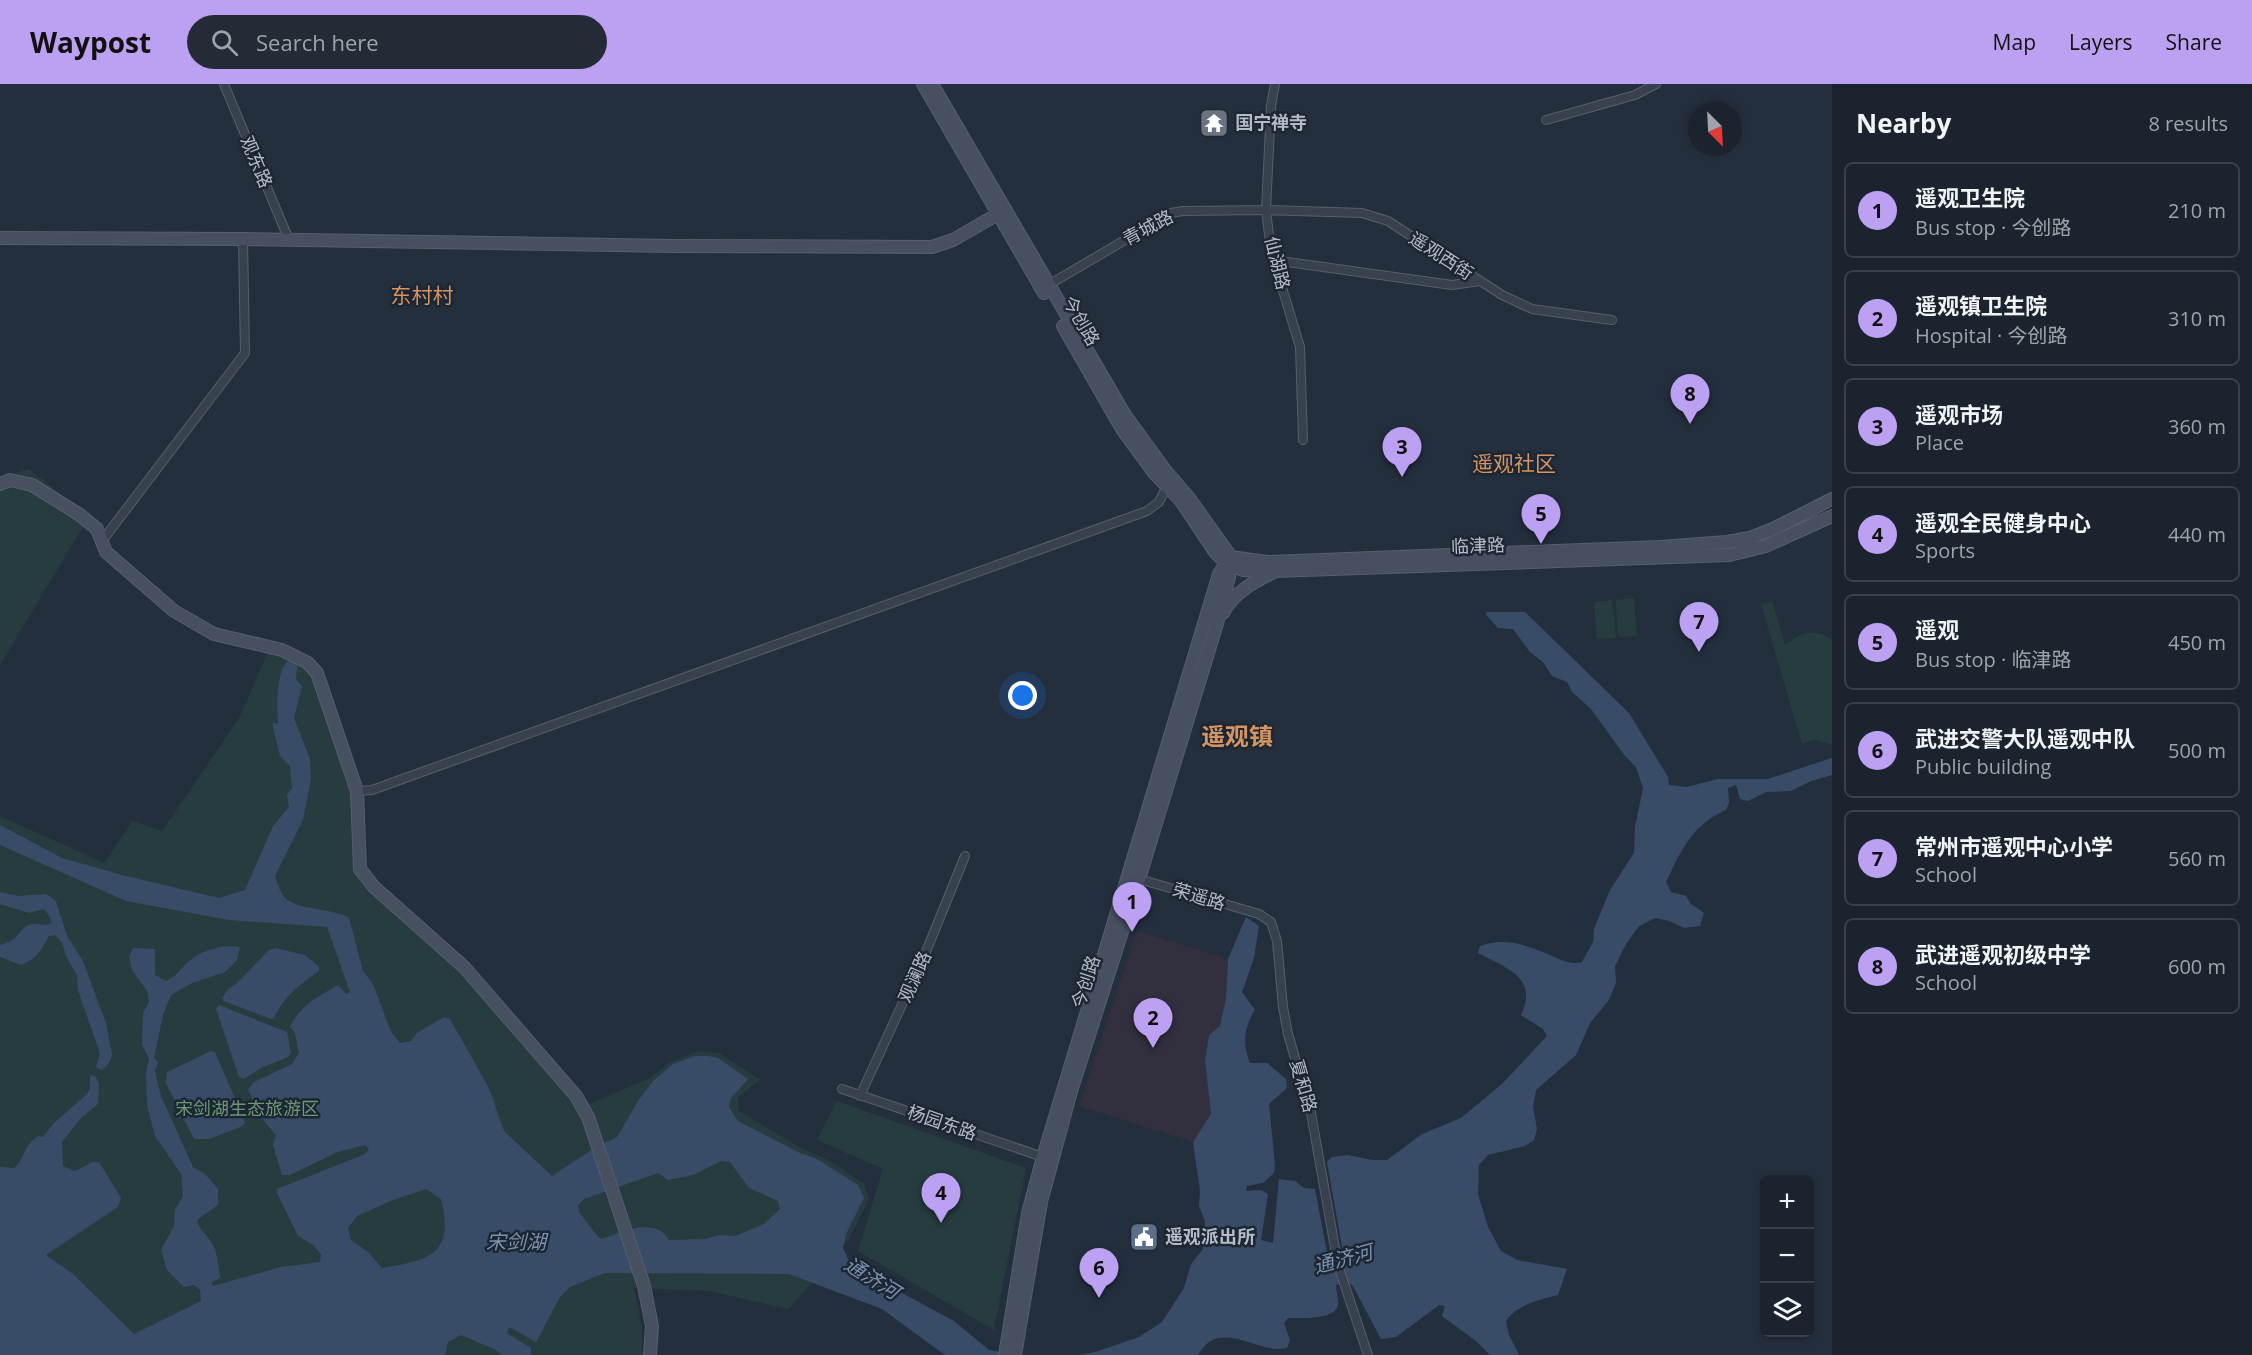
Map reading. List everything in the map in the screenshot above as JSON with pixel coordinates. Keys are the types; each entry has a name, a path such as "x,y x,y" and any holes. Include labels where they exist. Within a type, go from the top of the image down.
{"main road":[{"name":"今创路","path":"923,84 998,214 1125,416 1189,498 1229,562 1216,627 1072,1088 1041,1202 1010,1354"},
{"name":"今创路","path":"932,84 1122,429 1180,501 1215,552 1229,562"},
{"path":"0,238 932,248 953,240 998,214"},
{"path":"0,484 10,480 32,485 80,515 97,529 106,552 174,611 214,634 282,650 308,663 317,673 357,791 360,869 366,879 464,967 576,1096 588,1117 645,1286 651,1326 650,1355"},
{"name":"临津路","path":"1229,562 1648,547 1727,542 1750,538 1775,528 1832,499"},
{"name":"临津路","path":"1229,562 1243,570 1276,571 1729,555 1766,546 1832,516"},
{"name":"今创路","path":"1010,1354 1028,1213 1043,1157 1219,574 1229,562"},
{"path":"1216,627 1226,606 1255,582 1276,571"}],"street":[{"name":"观东路","path":"224,84 289,240"},
{"name":"仙湖路","path":"1275,84 1271,106 1266,210 1273,260 1300,347 1303,440"},
{"path":"1546,120 1635,95 1656,84"},
{"name":"青城路","path":"1045,286 1171,213 1266,210"},
{"name":"遥观西街","path":"1266,210 1362,213 1388,222 1502,295 1532,309 1612,320"},
{"path":"102,542 245,353 243,239"},
{"path":"1273,260 1452,285 1480,281"},
{"path":"357,791 372,790 427,771 1147,511 1160,502 1167,486"},
{"name":"观澜路","path":"860,1096 923,959 965,856"},
{"name":"荣遥路","path":"1139,879 1259,914"},
{"name":"夏和路","path":"1259,914 1271,922 1275,930 1288,1034 1311,1113 1338,1265 1342,1283 1368,1355"},
{"name":"杨园东路","path":"842,1089 1043,1157"}],"shaded area":[{"path":"1137,931 1228,959 1226,998 1220,1026 1209,1035 1205,1061 1211,1114 1193,1142 1079,1106"}],"green space":[{"path":"29,469 89,517 0,665 0,478"},
{"path":"1634,598 1637,636 1619,637 1615,600"},
{"path":"1612,600 1616,638 1597,639 1594,602"},
{"path":"1772,601 1785,645 1802,634 1813,632 1832,640 1832,744 1814,740 1802,744 1761,604"},
{"name":"宋剑湖生态旅游区","path":"268,652 304,665 316,681 352,794 354,871 459,971 582,1107 648,1079 669,1063 698,1051 719,1053 760,1080 738,1097 739,1111 801,1148 832,1162 864,1184 869,1199 849,1239 789,1309 709,1291 634,1288 642,1326 642,1355 0,1355 0,816 104,863 132,821 162,831 239,718"},
{"path":"837,1101 1026,1168 994,1330 858,1251 883,1169 817,1140"}],"water":[{"path":"1486,612 1525,612 1629,713 1668,777 1669,785 1687,787 1718,779 1768,779 1832,758 1832,775 1811,781 1791,791 1766,792 1748,801 1740,799 1736,785 1728,788 1729,803 1726,810 1704,823 1696,831 1683,849 1666,882 1671,892 1686,896 1691,904 1704,913 1700,926 1684,928 1655,918 1639,926 1626,944 1615,966 1616,983 1609,1000 1590,1023 1576,1055 1536,1090 1533,1107 1537,1129 1534,1140 1525,1146 1488,1155 1479,1165 1478,1194 1488,1227 1501,1251 1517,1260 1567,1269 1558,1295 1522,1307 1510,1315 1506,1321 1509,1335 1519,1355 1490,1355 1476,1341 1442,1316 1445,1306 1439,1305 1396,1337 1381,1339 1353,1286 1348,1282 1336,1285 1338,1305 1331,1313 1309,1318 1288,1318 1284,1323 1290,1340 1287,1348 1264,1347 1228,1337 1217,1338 1207,1344 1198,1355 1079,1355 1139,1337 1162,1322 1184,1288 1191,1264 1203,1249 1205,1221 1199,1206 1200,1191 1193,1142 1211,1114 1205,1061 1209,1035 1220,1026 1226,998 1228,959 1246,917 1259,926 1254,958 1242,992 1255,1010 1248,1022 1245,1036 1247,1056 1250,1063 1267,1063 1286,1079 1287,1088 1269,1104 1274,1173 1263,1183 1247,1186 1246,1191 1261,1190 1268,1194 1261,1240 1273,1243 1279,1179 1295,1181 1304,1188 1315,1189 1330,1268 1337,1272 1343,1270 1345,1263 1327,1162 1332,1157 1347,1155 1387,1160 1422,1134 1461,1118 1502,1084 1547,1036 1543,1029 1521,1015 1526,991 1523,983 1509,969 1478,953 1480,946 1498,942 1515,943 1566,962 1582,962 1593,942 1594,929 1610,890 1634,853 1635,827 1643,788 1636,767 1625,756 1591,709 1572,692 1567,682 1552,676 1543,662 1530,652 1513,629 1498,628"},
{"name":"宋剑湖","path":"288,661 297,666 296,680 302,686 294,718 310,759 311,779 303,820 275,876 281,892 294,903 349,918 363,971 373,984 391,1032 400,1043 411,1041 417,1033 444,1017 450,1019 489,1088 504,1131 552,1176 596,1147 617,1137 638,1101 653,1081 673,1064 695,1056 718,1058 748,1079 731,1098 729,1107 738,1121 800,1153 817,1159 858,1185 864,1198 846,1234 843,1248 848,1259 902,1293 954,1321 989,1350 1018,1355 945,1355 882,1309 789,1274 605,1273 570,1287 560,1297 536,1342 509,1327 507,1333 531,1348 531,1355 502,1355 496,1350 461,1335 448,1342 445,1355 0,1355 0,1167 14,1168 33,1140 38,1136 43,1137 54,1123 87,1094 90,1089 90,1075 96,1077 99,1084 98,1104 82,1117 62,1142 63,1166 75,1171 93,1162 99,1162 121,1198 118,1207 46,1255 73,1274 134,1334 201,1301 200,1290 194,1285 184,1287 167,1270 161,1250 174,1226 175,1210 183,1196 181,1174 155,1136 147,1106 146,1072 149,1059 142,1044 143,1013 149,1002 147,991 132,970 129,957 133,948 155,949 155,975 166,981 176,975 192,958 205,951 219,947 240,947 237,960 225,972 192,983 171,995 163,1015 154,1058 158,1062 155,1071 161,1096 193,1167 205,1174 218,1189 218,1205 197,1220 212,1244 217,1258 220,1278 212,1282 213,1286 281,1267 320,1262 321,1254 313,1245 298,1236 277,1189 365,1154 369,1149 365,1145 338,1152 290,1175 282,1175 273,1145 276,1136 262,1118 248,1090 254,1082 292,1064 299,1053 295,1033 290,1027 304,1007 338,985 346,994 350,992 327,927 229,920 126,901 0,845 0,825 62,858 122,875 219,898 245,890 273,826 289,807 287,795 292,788 290,766 280,756 272,723 278,724 278,691 284,666","holes":["721,1161 730,1162 749,1188 778,1201 780,1209 764,1224 735,1236 719,1235 705,1239 669,1240 663,1233 647,1227 602,1239 579,1212 578,1205 584,1199 658,1173 668,1180 693,1175","426,1189 441,1199 444,1218 441,1243 434,1252 413,1262 382,1268 368,1252 351,1240 348,1228 357,1216"]},
{"path":"0,892 18,896 46,894 56,901 67,936 83,961 106,1023 112,1054 110,1062 102,1070 96,1067 100,1054 78,990 77,975 67,958 62,943 55,935 49,936 38,954 21,965 0,957 0,945 13,939 23,928 29,925 51,923 44,909 29,913 0,904"},
{"path":"275,948 305,955 319,967 319,971 293,992 271,1019 224,1001 222,998 228,989 236,984 269,950"},
{"path":"219,1005 287,1032 291,1053 288,1057 261,1068 244,1079 239,1077 216,1009"},
{"path":"211,1051 215,1052 245,1122 243,1126 209,1139 194,1139 166,1083 167,1072"}],"place":[{"name":"国宁禅寺","path":"1214,123"},
{"name":"武进遥观初级中学","path":"1690,424"},
{"name":"遥观市场","path":"1402,477"},
{"name":"遥观","path":"1541,544"},
{"name":"常州市遥观中心小学","path":"1699,652"},
{"name":"遥观卫生院","path":"1132,932"},
{"name":"遥观镇卫生院","path":"1153,1048"},
{"name":"遥观全民健身中心","path":"941,1223"},
{"name":"遥观派出所","path":"1144,1237"},
{"name":"武进交警大队遥观中队","path":"1099,1298"}],"district":[{"name":"东村村","path":"422,296"},
{"name":"遥观社区","path":"1514,464"},
{"name":"遥观镇","path":"1237,737"}],"water label":[{"name":"通济河","path":"1343,1259"},
{"name":"通济河","path":"872,1278"}]}
